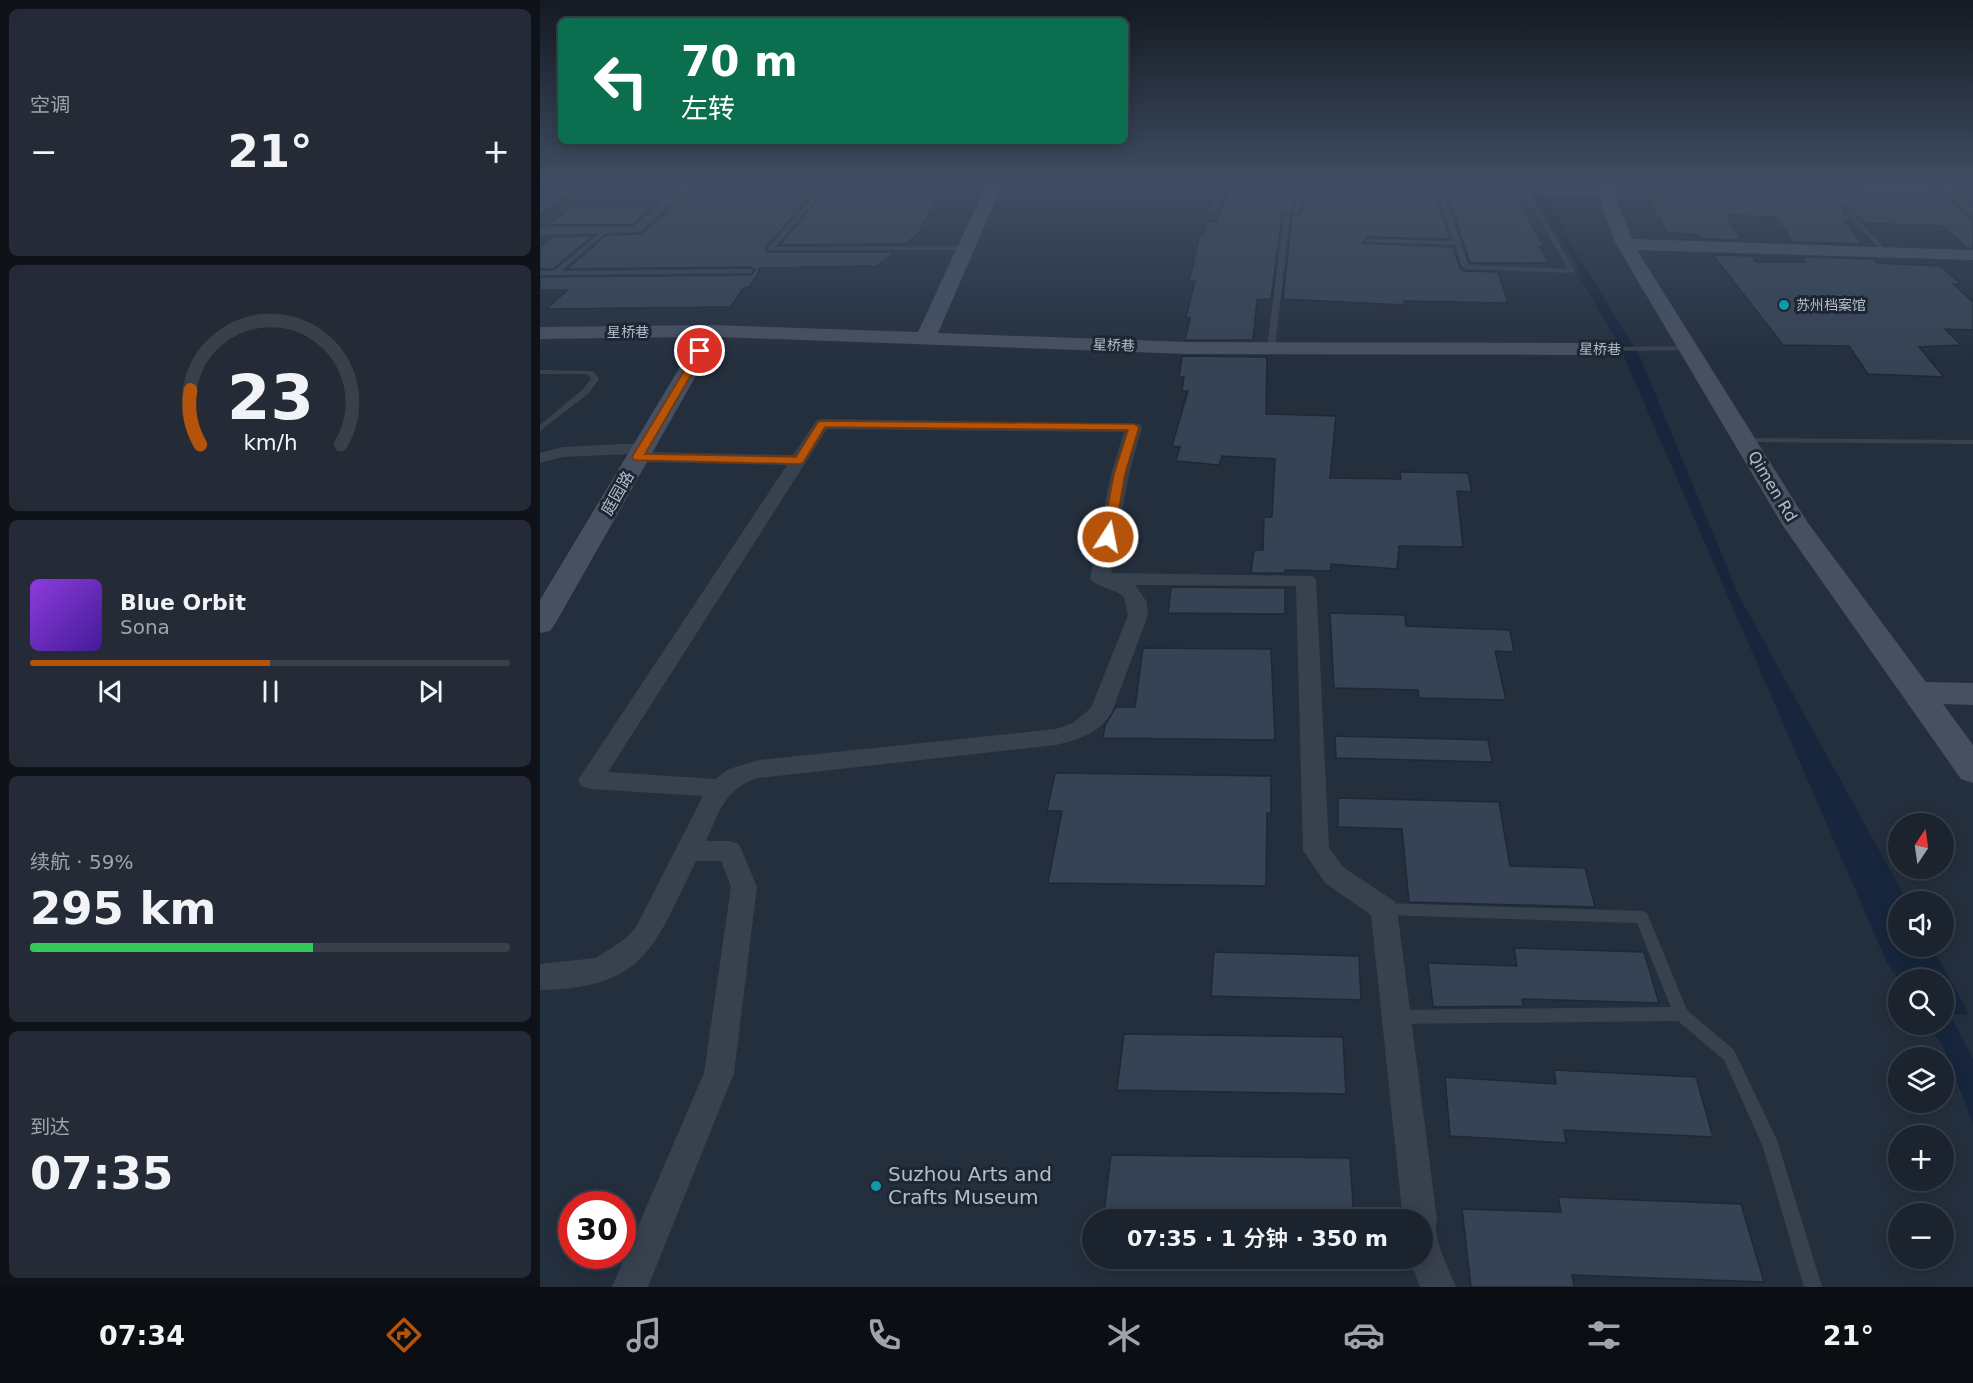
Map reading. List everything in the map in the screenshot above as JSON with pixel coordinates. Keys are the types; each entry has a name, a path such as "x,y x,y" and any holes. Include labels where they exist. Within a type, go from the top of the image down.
{"street":[{"path":"925,339 967,243"},
{"path":"1625,244 1973,255"},
{"name":"Qimen Rd","path":"1625,244 1746,440 1796,526 1973,770"},
{"name":"星桥巷","path":"540,333 712,331 1188,348 1614,349"},
{"name":"庭园路","path":"540,624 712,331"},
{"path":"719,788 590,780 822,424 1134,427 1120,474 1100,579"},
{"path":"540,459 563,452 799,460"},
{"path":"540,977 591,974 608,968 630,952 646,934 719,788 727,781 748,771 1056,737 1083,729 1101,712 1138,615 1139,605 1126,587 1100,579"},
{"path":"1100,579 1306,580 1316,850 1334,876 1384,909 1419,1209"},
{"path":"1917,693 1973,694"},
{"path":"630,1287 719,1073 744,887 730,851 687,851"},
{"path":"1431,1269 1438,1287"}],"lane":[{"path":"555,273 591,243"},
{"path":"775,243 770,249 965,248"},
{"path":"1271,347 1284,243"},
{"path":"1457,243 1465,267 1572,271 1556,243"},
{"path":"1877,243 1885,252"},
{"path":"540,273 750,271"},
{"name":"星桥巷","path":"1614,349 1688,348"},
{"path":"540,372 583,372 590,373 595,379 586,391 540,429"},
{"path":"1746,440 1973,442"},
{"path":"540,453 563,452"},
{"path":"1384,909 1642,917 1681,1014 1729,1055 1771,1146 1813,1287"},
{"path":"1397,1017 1681,1014"}],"water":[{"path":"1563,243 1571,243 1639,355 1739,596 1888,867 1888,879 1895,879 1901,891 1888,891 1888,957 1938,957 1944,969 1891,969 1887,963 1619,345 1577,273 1578,266"},
{"path":"1954,987 1969,1014 1954,1015"},
{"path":"1954,1023 1973,1059 1973,1124 1954,1075 1954,1047 1943,1046 1935,1035 1954,1035"}],"building":[{"path":"545,243 584,243 553,269 540,269 540,247"},
{"path":"597,243 769,243 766,247 766,252 895,252 877,266 760,268 748,288 743,288 731,307 546,309 568,290 540,290 540,277 751,275 755,270 750,267 567,269"},
{"path":"782,243 906,243 905,244 780,245"},
{"path":"1198,243 1278,243 1271,299 1257,300 1253,340 1185,340 1190,318 1186,317 1195,281 1189,281"},
{"path":"1289,243 1364,243 1453,247 1460,268 1464,271 1498,272 1508,303 1404,301 1405,305 1283,299"},
{"path":"1463,243 1542,243 1544,246 1539,246 1549,263 1470,263"},
{"path":"1962,243 1973,243 1973,248 1967,248"},
{"name":"苏州档案馆","path":"1713,255 1752,256 1756,262 1805,262 1802,257 1874,259 1877,263 1940,266 1961,284 1953,284 1973,302 1973,330 1945,329 1961,345 1919,347 1944,377 1868,374 1849,346 1783,345"},
{"path":"1182,356 1267,357 1266,414 1336,416 1330,478 1401,479 1400,472 1468,473 1472,492 1457,491 1463,547 1399,546 1397,569 1331,564 1331,571 1285,570 1285,573 1251,573 1254,550 1263,550 1264,517 1272,517 1275,459 1222,456 1219,465 1176,461 1180,447 1172,446 1188,391 1182,391 1184,377 1179,377"},
{"path":"1171,587 1285,588 1285,614 1168,613"},
{"path":"1330,613 1405,615 1406,626 1510,630 1514,652 1495,651 1506,700 1419,698 1418,690 1334,688"},
{"path":"1143,648 1271,649 1275,740 1103,738 1105,725 1116,707 1135,707"},
{"path":"1335,736 1488,740 1492,762 1336,758"},
{"path":"1055,773 1271,776 1271,814 1267,813 1266,886 1048,883 1062,811 1047,811"},
{"path":"1338,798 1499,802 1510,866 1585,868 1595,907 1409,902 1402,829 1338,827"},
{"path":"1514,948 1644,952 1659,1003 1522,999 1523,1006 1433,1007 1428,963 1517,966"},
{"path":"1214,952 1359,956 1361,1000 1211,996"},
{"path":"1124,1034 1343,1037 1346,1094 1117,1090"},
{"path":"1554,1070 1696,1077 1713,1137 1564,1130 1566,1143 1450,1136 1445,1077 1556,1084"},
{"path":"1111,1155 1350,1158 1353,1209 1104,1209"},
{"path":"1558,1197 1741,1204 1764,1282 1572,1275 1574,1287 1471,1287 1462,1209 1561,1212"}],"place":[{"name":"苏州档案馆","path":"1784,305"},
{"name":"Suzhou Arts and Crafts Museum","path":"876,1186"}],"route":[{"path":"700,351 638,457 799,460 822,424 1134,427 1120,474 1108,537"}]}
